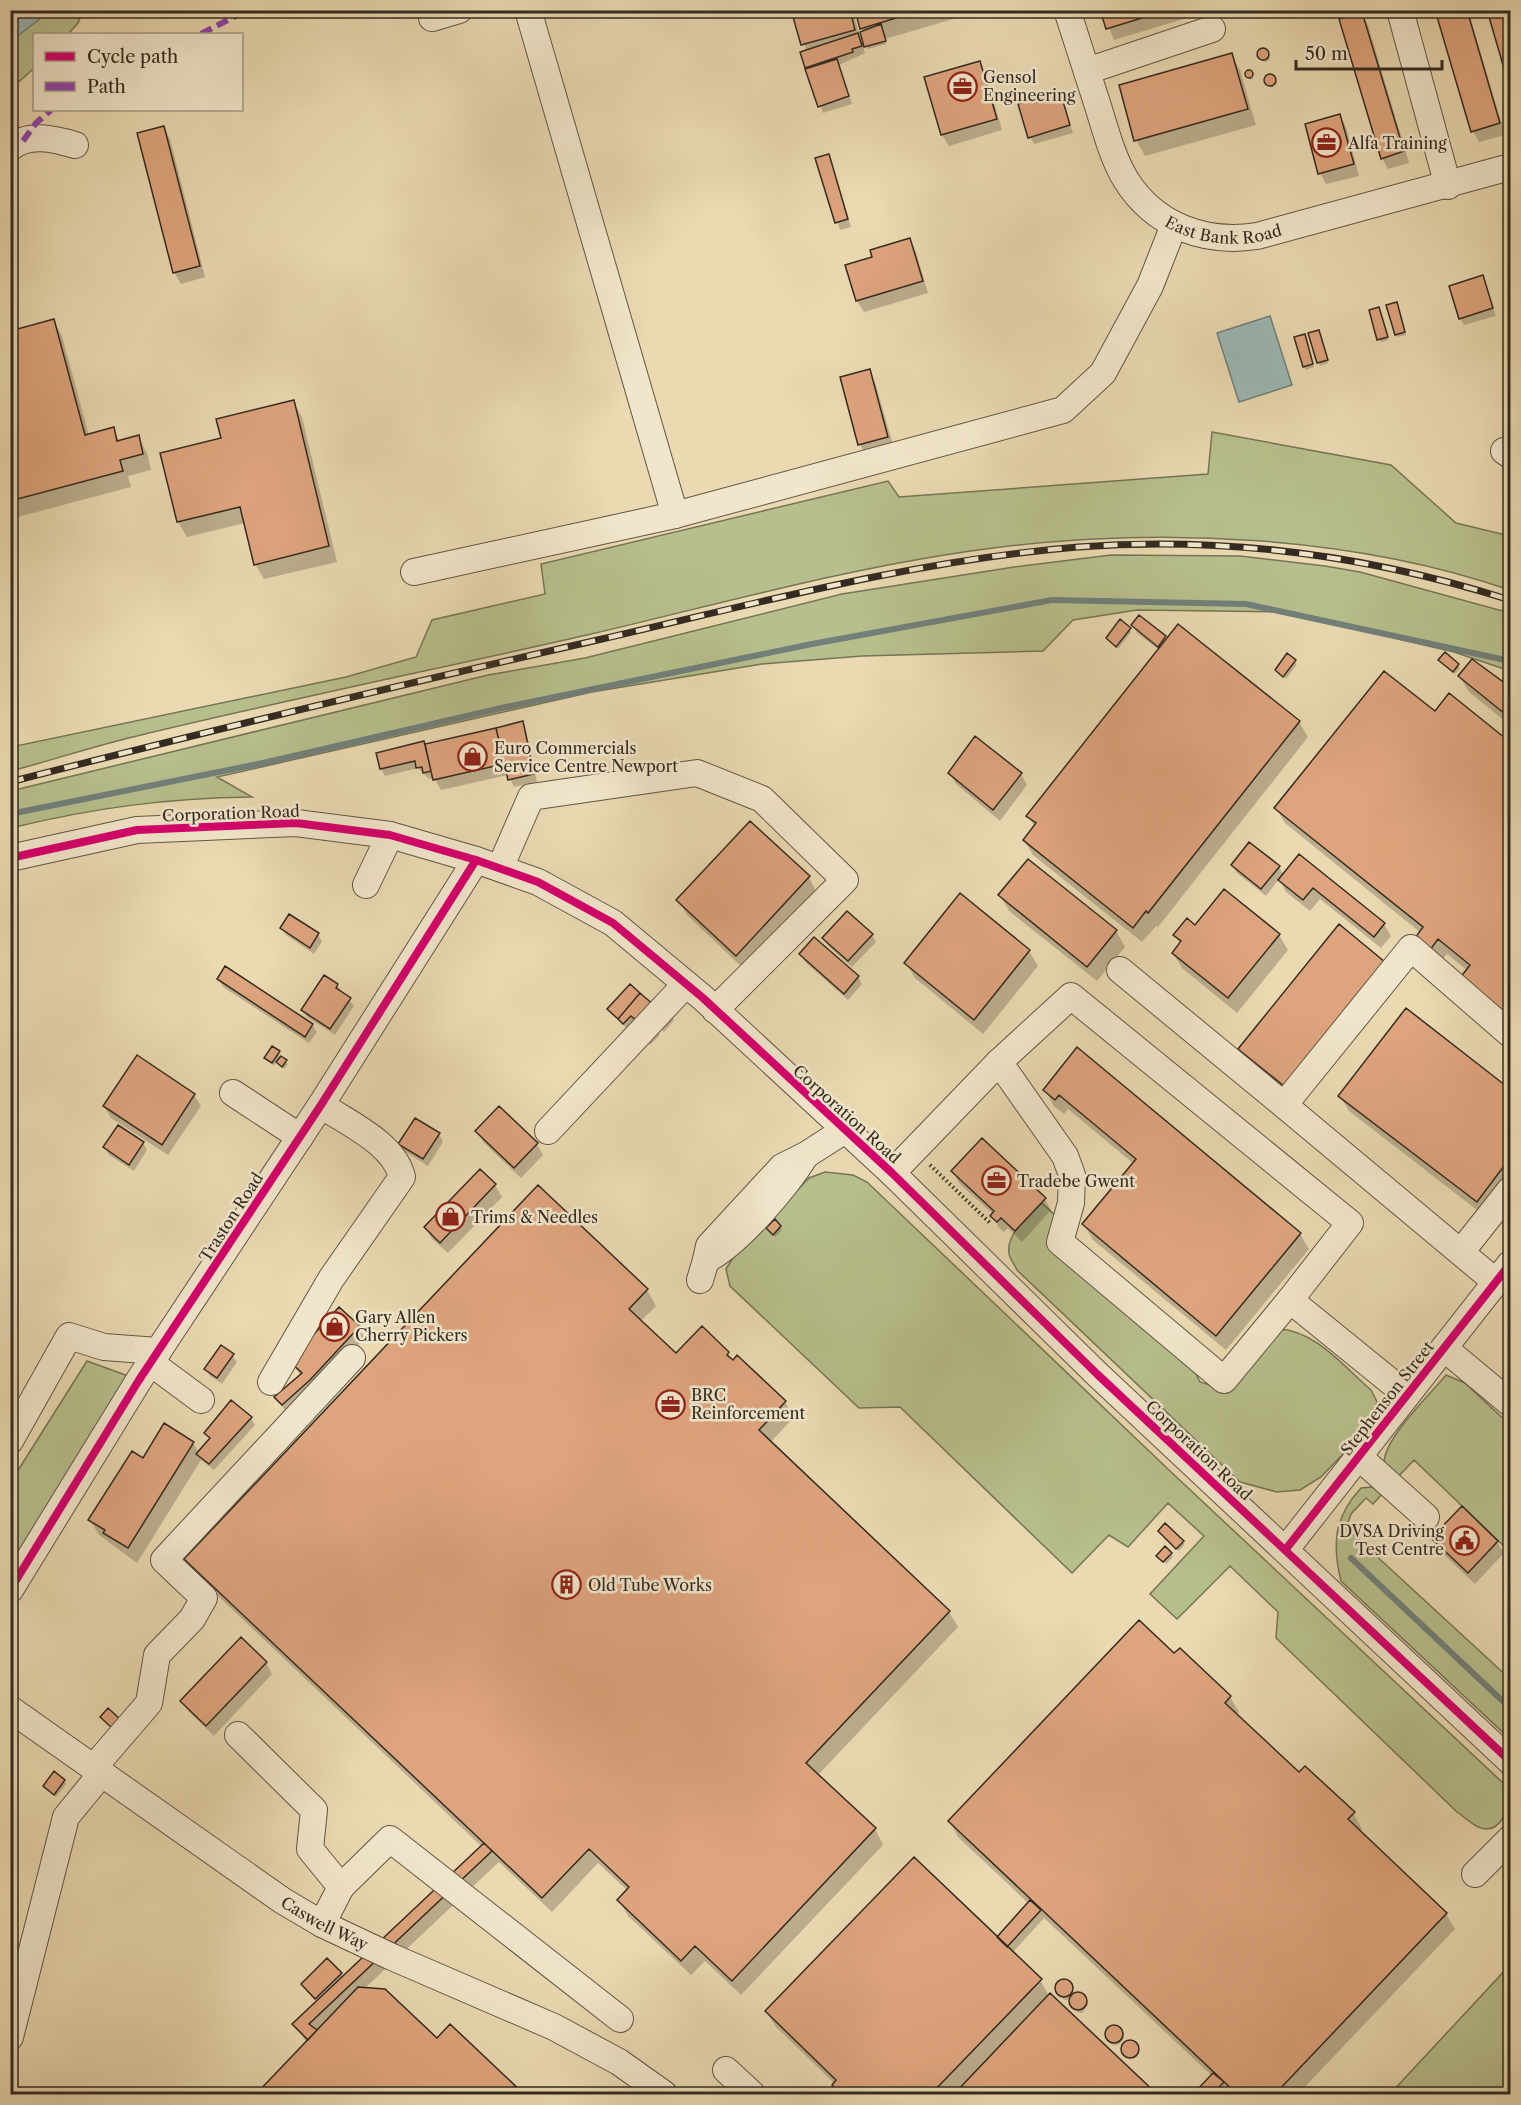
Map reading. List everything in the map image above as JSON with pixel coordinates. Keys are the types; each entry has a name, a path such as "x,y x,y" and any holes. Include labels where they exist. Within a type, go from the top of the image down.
{"street":[{"path":"432,18 459,10"},
{"path":"528,10 675,515"},
{"name":"East Bank Road","path":"1067,10 1112,148 1126,180 1149,206 1174,225 1210,238 1248,237 1448,186 1510,167"},
{"path":"1400,10 1448,186"},
{"path":"1087,71 1212,29"},
{"path":"10,148 23,141 39,138 56,139 75,145"},
{"path":"414,572 675,515 1063,410 1103,373 1150,286 1174,225"},
{"name":"Traston Road","path":"10,1590 155,1357 321,1105 488,864 531,797 697,773 762,799 845,880 715,1010"},
{"name":"Corporation Road","path":"10,858 137,830 296,823 390,835 488,864 538,882 613,923 686,984 892,1173 1089,1366 1510,1761"},
{"path":"366,885 390,835"},
{"path":"1284,1105 1411,948 1510,1034"},
{"path":"1120,970 1461,1252 1503,1273"},
{"path":"548,1131 686,984"},
{"path":"892,1173 999,1062 1071,996 1350,1223 1224,1380 1060,1242 1071,1203 1072,1175 1065,1156 999,1062"},
{"path":"233,1093 300,1137"},
{"path":"271,1382 331,1279 402,1177 392,1156 379,1144 321,1105"},
{"path":"703,1270 793,1176 806,1155 845,1130"},
{"path":"1461,1252 1510,1190"},
{"name":"Stephenson Street","path":"1286,1549 1503,1273"},
{"path":"1290,1300 1407,1395"},
{"path":"10,1441 69,1336 104,1347 155,1357 201,1400"},
{"path":"1444,1348 1510,1403"},
{"path":"10,2037 66,1817 149,1703 157,1655 192,1619 204,1598 164,1560 352,1358"},
{"path":"1359,1457 1426,1517"},
{"name":"Caswell Way","path":"10,1709 283,1901 322,1924 554,2027 619,2062 664,2094"},
{"path":"238,1735 314,1810 310,1849 340,1887"},
{"path":"322,1924 340,1887 390,1839 620,2019"},
{"path":"1475,1874 1510,1839"},
{"path":"726,2070 752,2094"}],"path":[{"path":"915,1150 990,1223"}],"green space":[{"path":"11,11 83,11 78,23 69,33 33,33 33,69 11,89"},
{"path":"1212,432 1391,465 1456,523 1510,536 1510,590 1450,572 1387,558 1323,547 1258,541 1128,538 1001,547 897,563 793,585 587,635 137,736 11,771 11,747 346,677 416,657 432,620 545,594 541,564 888,481 899,497 1208,474"},
{"path":"1111,555 1240,556 1325,566 1360,572 1510,613 1510,671 1454,652 1284,612 1137,610 1073,620 1043,651 862,656 762,664 592,692 217,777 252,797 190,799 130,805 11,828 11,792 19,789 488,675 585,658 842,594 1014,567"},
{"path":"825,1172 853,1175 867,1182 1170,1471 1503,1783 1509,1801 1500,1822 1492,1828 1483,1829 1457,1812 1276,1638 1278,1612 1230,1566 1177,1619 1150,1594 1204,1536 1168,1503 1128,1547 1109,1535 1072,1573 900,1407 859,1408 730,1286 726,1269 736,1253 809,1178"},
{"path":"1042,1203 1057,1217 1053,1231 1190,1362 1200,1382 1219,1388 1278,1329 1292,1331 1328,1351 1371,1390 1377,1402 1368,1428 1321,1477 1300,1490 1277,1492 1240,1482 1017,1270 1009,1255 1011,1238 1020,1225"},
{"path":"87,1361 139,1380 11,1590 10,1483"},
{"path":"1446,1375 1465,1383 1510,1425 1510,1547 1508,1550 1414,1460 1397,1478 1384,1464 1391,1442 1399,1430"},
{"path":"1372,1487 1384,1492 1373,1504 1366,1498 1351,1514 1346,1528 1510,1679 1510,1739 1341,1581 1336,1543 1340,1520 1361,1488"},
{"path":"1510,1965 1510,2094 1390,2094"}],"water":[{"path":"11,10 50,10 50,11 11,41"},
{"path":"1270,316 1292,385 1239,402 1217,333"}],"building":[{"path":"791,10 850,10 855,30 801,45"},
{"path":"855,10 922,10 860,29"},
{"path":"1100,10 1168,10 1106,29"},
{"path":"1435,10 1467,10 1500,123 1471,132"},
{"path":"1487,10 1510,10 1510,89"},
{"path":"1362,12 1404,151 1381,159 1339,19"},
{"path":"881,24 886,41 864,47 860,32"},
{"path":"858,33 862,46 852,49 853,52 805,68 800,52"},
{"path":"1265,48 1269,54 1265,60 1261,60 1257,52"},
{"path":"1232,53 1248,109 1134,141 1119,85"},
{"path":"837,59 849,96 818,107 805,69"},
{"path":"980,61 997,119 941,135 924,77"},
{"path":"1249,70 1253,74 1249,78 1245,74"},
{"path":"1272,74 1276,80 1272,86 1268,86 1264,78"},
{"path":"1060,91 1070,125 1028,138 1018,104"},
{"path":"1340,114 1354,164 1318,174 1305,124"},
{"path":"164,126 200,266 173,273 137,133"},
{"path":"829,154 848,219 835,223 815,158"},
{"path":"910,238 923,281 856,301 845,265 872,257 870,250"},
{"path":"1483,275 1493,308 1459,319 1449,286"},
{"path":"1397,302 1405,332 1395,335 1386,305"},
{"path":"1379,307 1388,337 1377,340 1369,310"},
{"path":"54,319 85,435 114,427 117,441 139,435 143,454 120,460 123,471 10,501 10,331"},
{"path":"1319,330 1328,360 1317,363 1308,333"},
{"path":"1305,334 1313,364 1303,367 1294,337"},
{"path":"870,369 888,437 858,445 840,377"},
{"path":"294,400 329,546 254,565 240,507 177,522 160,453 221,438 216,419"},
{"path":"1139,615 1166,636 1158,647 1131,625"},
{"path":"1120,619 1131,628 1116,647 1106,638"},
{"path":"1178,624 1300,721 1148,913 1146,911 1133,928 1023,840 1036,823 1026,816"},
{"path":"1445,652 1459,664 1453,672 1438,660"},
{"path":"1287,653 1296,660 1283,677 1275,670"},
{"path":"1472,659 1510,687 1510,718 1458,676"},
{"path":"1384,671 1435,711 1449,693 1510,742 1510,1014 1508,1017 1460,978 1470,965 1438,939 1430,950 1415,938 1423,927 1274,808"},
{"path":"523,721 534,774 508,780 496,728"},
{"path":"496,728 504,764 433,780 425,744"},
{"path":"975,736 1022,773 993,810 948,773"},
{"path":"424,741 431,771 423,773 422,767 416,768 415,761 380,769 376,753"},
{"path":"750,821 810,876 736,956 676,900"},
{"path":"1249,842 1280,866 1261,889 1231,865"},
{"path":"1299,854 1385,923 1374,937 1313,888 1303,900 1278,880"},
{"path":"1028,859 1117,930 1087,967 998,895"},
{"path":"1224,889 1280,934 1228,998 1172,953 1181,941 1173,935 1187,918 1195,925"},
{"path":"960,893 1030,950 974,1020 904,963"},
{"path":"847,911 873,934 848,961 822,938"},
{"path":"289,914 319,933 310,948 280,928"},
{"path":"1339,924 1385,962 1284,1086 1238,1049"},
{"path":"814,937 859,976 844,994 799,954"},
{"path":"225,966 313,1024 305,1037 217,979"},
{"path":"324,975 338,984 336,988 351,998 330,1029 301,1010"},
{"path":"630,984 640,993 618,1019 607,1009"},
{"path":"640,993 655,1006 639,1023 631,1016 623,1024 618,1019"},
{"path":"1406,1008 1510,1089 1510,1158 1477,1202 1338,1096"},
{"path":"272,1046 280,1051 272,1063 264,1058"},
{"path":"1077,1047 1301,1233 1216,1336 1082,1224 1136,1159 1059,1095 1055,1100 1043,1090"},
{"path":"137,1055 195,1094 162,1145 103,1106"},
{"path":"281,1056 287,1060 282,1067 276,1062"},
{"path":"499,1106 538,1143 514,1168 475,1131"},
{"path":"415,1118 440,1133 423,1159 398,1144"},
{"path":"118,1125 144,1142 129,1165 103,1147"},
{"path":"982,1138 1046,1198 1015,1231 1001,1218 997,1222 990,1216 994,1211 951,1171"},
{"path":"480,1169 496,1184 440,1243 424,1227"},
{"name":"Old Tube Works","path":"538,1185 648,1289 629,1309 676,1353 702,1326 729,1352 727,1355 733,1360 737,1355 786,1401 759,1430 950,1611 806,1763 876,1828 732,1981 695,1946 681,1961 617,1900 629,1887 589,1849 542,1898 184,1559"},
{"path":"775,1219 781,1226 773,1235 766,1228"},
{"path":"339,1307 360,1326 310,1380 282,1405 274,1397 302,1373 289,1361"},
{"path":"221,1345 234,1354 217,1378 204,1369"},
{"path":"231,1400 252,1417 209,1464 196,1454 210,1438 204,1433"},
{"path":"164,1423 194,1442 128,1548 103,1533 105,1530 88,1520 132,1451 143,1458"},
{"path":"1462,1506 1498,1541 1468,1573 1431,1538"},
{"path":"1165,1523 1184,1541 1176,1549 1158,1531"},
{"path":"1165,1546 1172,1553 1163,1562 1156,1556"},
{"path":"1139,1620 1174,1653 1180,1648 1231,1696 1225,1703 1299,1772 1305,1766 1355,1812 1348,1819 1447,1913 1275,2094 1237,2094 948,1821"},
{"path":"241,1637 267,1662 206,1726 180,1701"},
{"path":"108,1708 121,1720 113,1729 100,1717"},
{"path":"54,1771 65,1780 54,1795 43,1786"},
{"path":"484,1843 492,1851 309,2024 317,2030 308,2040 292,2024"},
{"path":"914,1857 1042,1979 931,2094 841,2094 832,2085 836,2080 765,2011"},
{"path":"1030,1900 1041,1910 1007,1947 997,1937"},
{"path":"327,1958 342,1973 315,1999 301,1984"},
{"path":"1064,1979 1072,1984 1073,1988 1068,1996 1064,1997 1056,1992 1055,1988 1060,1980"},
{"path":"358,1987 385,1989 437,2038 450,2024 524,2094 256,2094"},
{"path":"1078,1992 1086,1997 1087,2001 1082,2009 1078,2010 1070,2005 1069,2001 1074,1993"},
{"path":"1050,1993 1157,2094 954,2094"},
{"path":"1114,2025 1122,2030 1123,2034 1118,2042 1114,2043 1106,2038 1105,2034 1110,2026"},
{"path":"1130,2040 1138,2045 1139,2049 1134,2057 1130,2058 1122,2053 1121,2049 1126,2041"},
{"path":"1213,2073 1224,2082 1212,2094 1193,2094"}],"waterway":[{"path":"10,814 263,763 506,707 812,644 1052,600 1246,604 1510,661"},
{"path":"1351,1558 1510,1708"}],"railway":[{"path":"10,782 306,708 779,597 898,572 1018,553 1133,544 1242,547 1351,561 1458,585 1510,600"}],"marked path":[{"path":"203,33 247,10"},
{"path":"23,141 36,123 50,111"}],"cycle path":[{"path":"10,858 137,830 296,823 390,835 476,860 538,882 613,923 703,998 892,1173 1097,1374 1510,1761"},
{"path":"10,1590 139,1380 321,1105 476,860"},
{"path":"1286,1549 1510,1264"}],"place":[{"name":"Gensol Engineering","path":"962,86"},
{"name":"Alfa Training","path":"1327,143"},
{"name":"Euro Commercials Service Centre Newport","path":"473,757"},
{"name":"Tradebe Gwent","path":"996,1181"},
{"name":"Trims & Needles","path":"450,1217"},
{"name":"Gary Allen Cherry Pickers","path":"334,1326"},
{"name":"BRC Reinforcement","path":"670,1404"},
{"name":"DVSA Driving Test Centre","path":"1465,1540"},
{"name":"Old Tube Works","path":"567,1585"}]}
